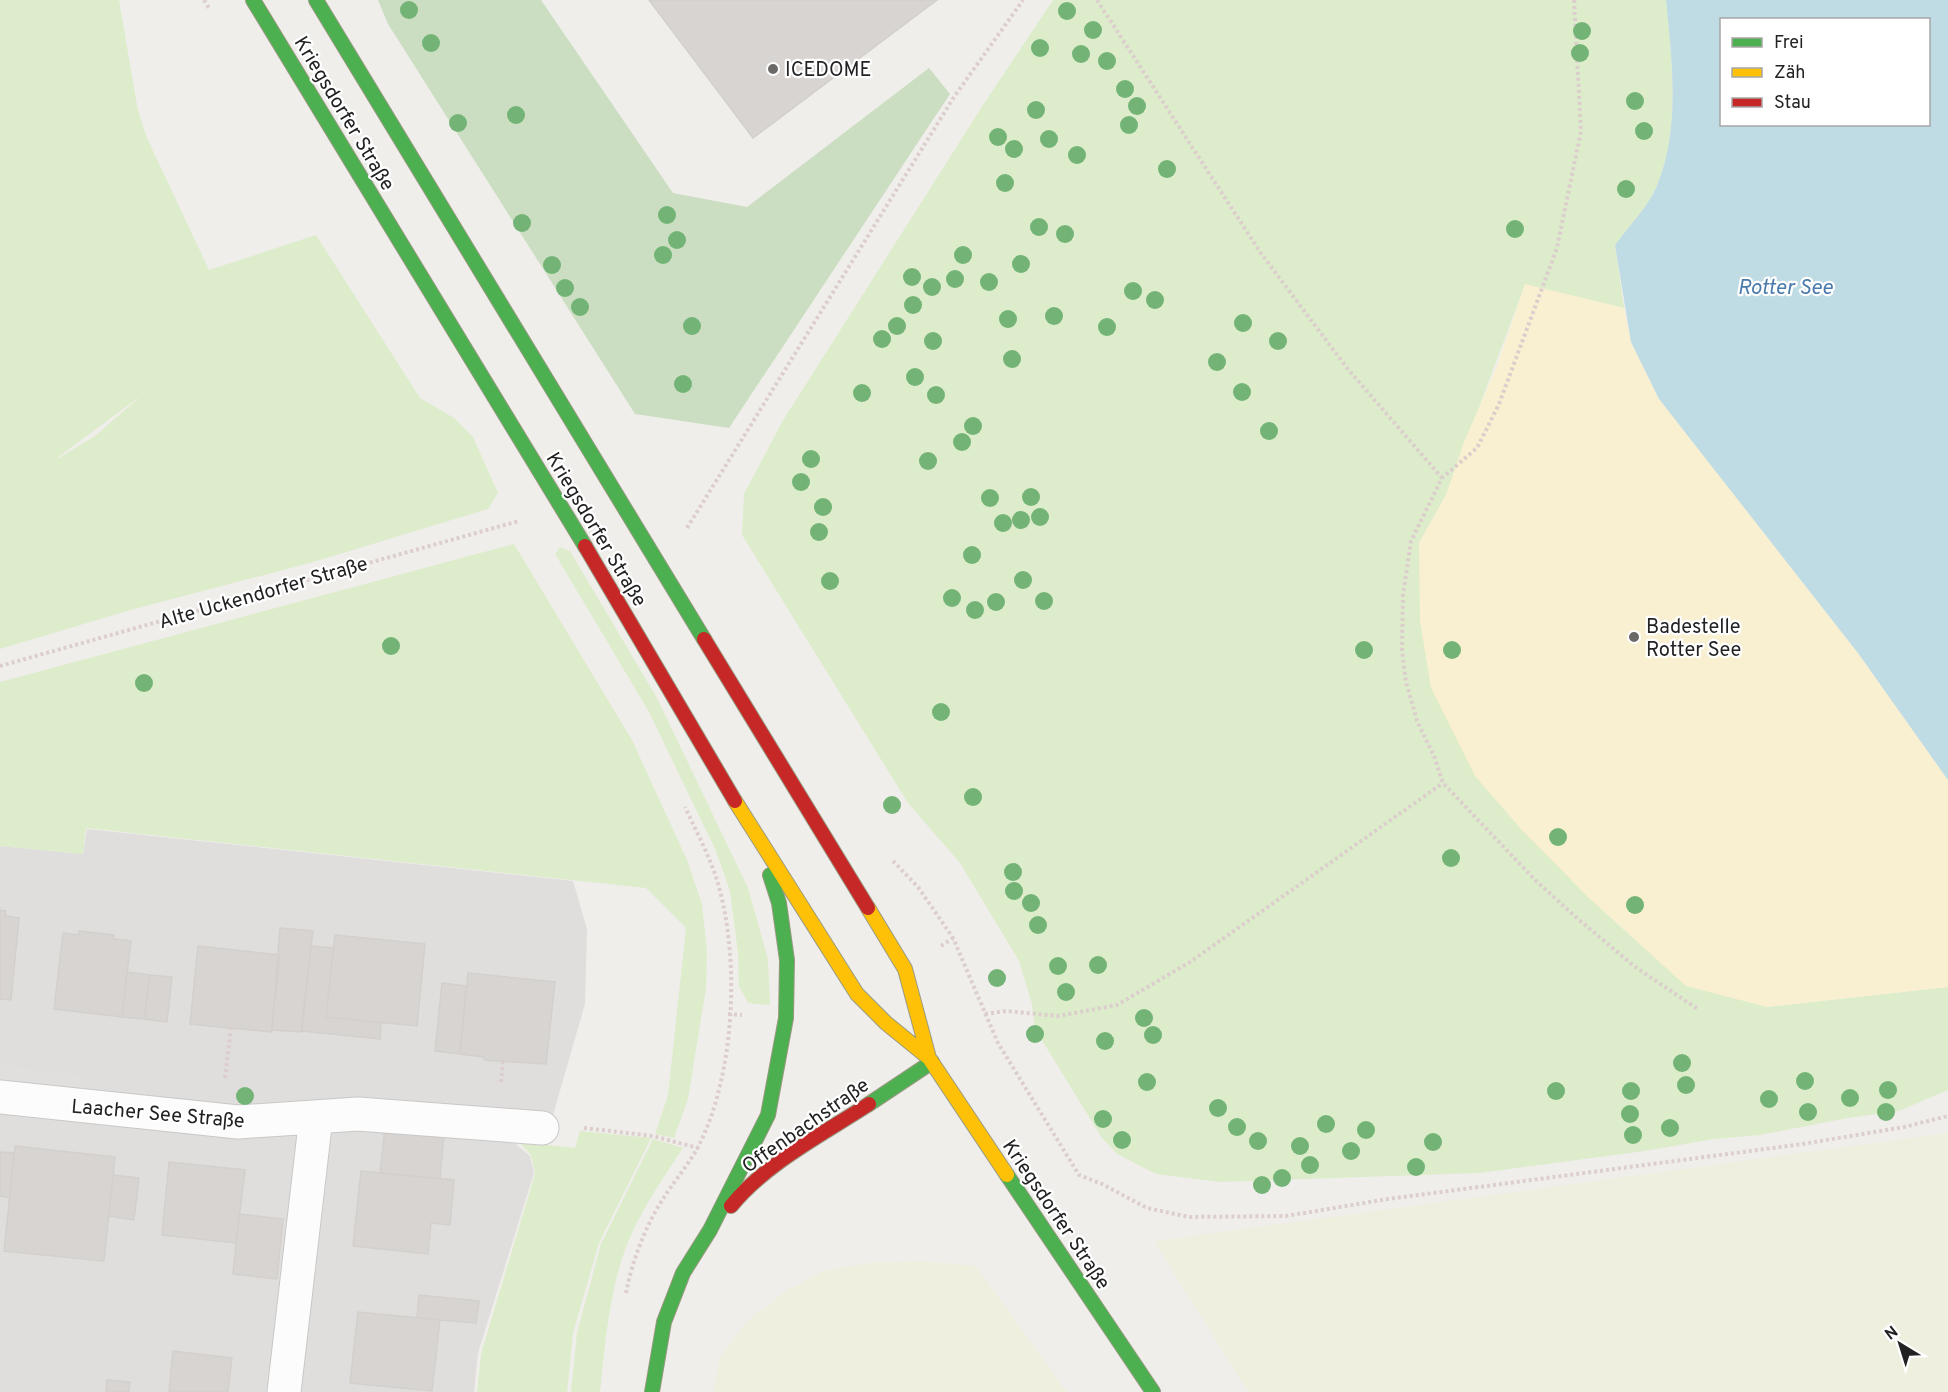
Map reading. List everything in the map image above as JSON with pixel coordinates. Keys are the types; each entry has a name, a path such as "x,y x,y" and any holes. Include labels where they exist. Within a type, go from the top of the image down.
{"main road":[{"name":"Kriegsdorfer Straße","path":"253,0 559,502 759,842 864,1004 931,1060 1153,1392"},
{"name":"Kriegsdorfer Straße","path":"316,0 905,969 931,1060"},
{"name":"Offenbachstraße","path":"711,1230 768,1115 786,1018 787,960 779,903 759,842"},
{"name":"Offenbachstraße","path":"651,1392 664,1322 683,1273 711,1230 740,1195 783,1161 931,1060"}],"street":[{"name":"Laacher See Straße","path":"0,1097 238,1122 358,1114 542,1128"},
{"path":"284,1392 316,1117"}],"path":[{"path":"650,551 685,532 954,97 1023,0"},
{"path":"1097,0 1260,252 1347,368 1442,478"},
{"path":"1574,0 1581,131 1557,248 1499,404 1477,448 1442,478 1411,541 1403,595 1402,651 1406,682 1417,722 1434,756 1443,783 1535,880 1578,919 1634,966 1699,1010"},
{"name":"Alte Uckendorfer Straße","path":"0,666 526,519"},
{"path":"985,1014 1006,1011 1058,1016 1117,1005 1190,962 1443,783"},
{"path":"542,1128 581,1128 653,1136 698,1148 716,1104 726,1062 732,982 729,936 715,875 682,802"},
{"path":"953,938 985,1014 1025,1090 1079,1175 1102,1184 1147,1208 1189,1218 1286,1216 1388,1199 1803,1143 1904,1127 1948,1116"}],"shaded area":[{"path":"87,829 573,881 587,929 585,1004 553,1115 512,1141 530,1156 534,1173 478,1353 474,1392 0,1392 0,846 83,854"},
{"path":"0,1065 82,1075 80,1089 0,1079"}],"green space":[{"path":"0,0 119,0 138,111 147,138 209,270 316,235 420,398 454,418 473,437 498,493 488,509 310,563 134,609 0,649","holes":["142,395 95,436 57,459"]},
{"path":"378,0 541,0 673,193 747,207 929,68 950,94 729,428 635,414 388,24"},
{"path":"1053,0 1666,0 1673,95 1669,143 1656,188 1615,245 1624,308 1525,285 1446,495 1419,543 1767,1007 1948,987 1948,1090 1899,1111 1760,1135 1714,1139 1645,1151 1479,1173 1220,1182 1156,1174 1117,1154 1102,1138 1035,1029 1032,1004 1019,961 960,863 908,803 742,535 744,494 782,422 983,105"},
{"path":"514,544 632,740 687,860 702,904 707,950 706,988 688,1099 674,1138 655,1134 668,1095 686,928 646,888 86,828 83,854 0,846 0,682"},
{"path":"560,547 570,551 657,698 748,888 768,959 770,1005 748,1003 739,986 738,953 730,891 716,851 649,712 555,554"},
{"path":"580,1131 651,1138 599,1243 573,1333 567,1392 477,1392 481,1354 535,1174 531,1155 519,1142 575,1148"},
{"path":"1948,1133 1948,1392 1248,1392 1154,1241"},
{"path":"653,1139 683,1148 642,1214 623,1256 610,1306 600,1392 571,1392 577,1333 601,1244"},
{"path":"921,1261 976,1266 1067,1392 713,1392 720,1358 746,1322 786,1291 825,1270 877,1262"}],"sand":[{"name":"Badestelle Rotter See","path":"1525,284 1624,308 1631,342 1659,399 1858,653 1948,780 1948,987 1767,1007 1686,986 1589,898 1520,828 1475,776 1431,688 1420,621 1419,543 1446,495 1464,442 1497,366"}],"water":[{"name":"Rotter See","path":"1666,0 1948,0 1948,780 1858,653 1659,399 1631,342 1615,245 1652,195 1664,166 1672,119 1672,71"}],"building":[{"name":"ICEDOME","path":"649,0 937,0 753,138"},
{"path":"0,910 6,911 5,916 19,918 11,1000 0,999"},
{"path":"280,928 313,931 301,1032 272,1030"},
{"path":"79,931 114,935 114,939 131,941 122,1017 54,1009 63,933 79,935"},
{"path":"335,935 425,944 417,1026 326,1017"},
{"path":"198,946 280,955 271,1032 190,1024"},
{"path":"311,946 333,948 326,1017 381,1023 380,1039 302,1031"},
{"path":"127,972 150,975 144,1019 122,1017"},
{"path":"468,973 555,982 546,1064 484,1060 484,1057 460,1054"},
{"path":"150,975 172,977 167,1022 144,1019"},
{"path":"442,983 466,986 460,1054 435,1051"},
{"path":"385,1128 444,1134 440,1179 380,1173"},
{"path":"15,1146 115,1157 104,1261 4,1251"},
{"path":"0,1152 14,1153 10,1198 0,1196"},
{"path":"169,1162 245,1170 236,1243 162,1235"},
{"path":"361,1171 454,1180 450,1225 431,1223 428,1254 353,1246"},
{"path":"113,1175 139,1178 134,1220 109,1216"},
{"path":"239,1214 283,1219 277,1279 233,1274"},
{"path":"419,1295 479,1301 476,1323 417,1318"},
{"path":"358,1312 440,1320 432,1391 350,1383"},
{"path":"173,1351 232,1358 228,1392 169,1392"},
{"path":"107,1380 130,1382 129,1392 106,1392"}],"traffic: fast":[{"path":"253,0 585,546"},
{"path":"316,0 704,639"},
{"path":"652,1392 664,1322 683,1273 710,1230 768,1115 786,1018 787,960 779,903 770,875"},
{"path":"869,1104 932,1062"},
{"path":"1007,1175 1153,1392"}],"traffic: slow":[{"path":"735,801 857,994 886,1023 929,1058"},
{"path":"868,908 905,969 929,1058 1007,1175"}],"traffic: jam":[{"path":"585,546 735,801"},
{"path":"704,639 868,908"},
{"path":"731,1206 761,1176 778,1163 869,1104"}],"place":[{"name":"ICEDOME","path":"773,69"},
{"name":"Badestelle Rotter See","path":"1634,637"}]}
